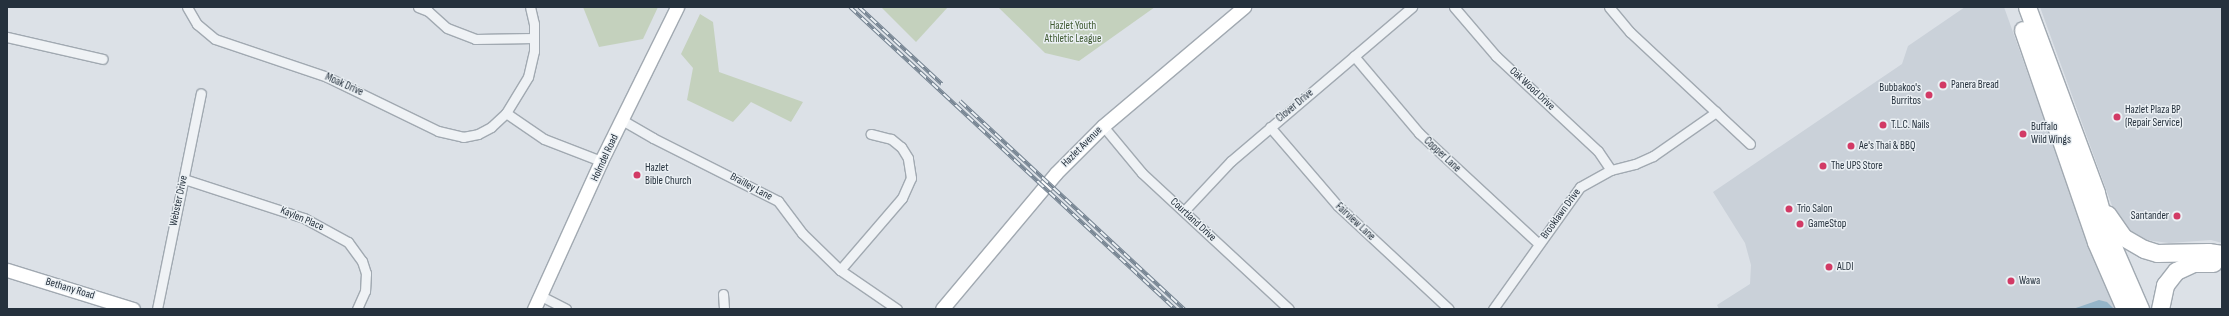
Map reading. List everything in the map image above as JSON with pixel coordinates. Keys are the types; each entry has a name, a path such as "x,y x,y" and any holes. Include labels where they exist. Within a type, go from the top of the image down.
{"highway":[{"path":"2015,7 2096,242 2125,309"},
{"path":"2027,7 2096,196 2118,261 2140,309"},
{"path":"2096,196 2118,231 2131,243 2144,249 2157,253 2208,252 2222,254"},
{"path":"2160,309 2165,285 2176,271 2193,263 2202,261 2222,266"}],"street":[{"name":"Moak Drive","path":"187,7 197,24 215,39 327,77 446,134 463,137 478,134 491,127 506,113 528,77 532,62 534,38 530,7"},
{"path":"418,7 428,11 447,28 470,38 486,40 534,38"},
{"name":"Holmdel Road","path":"534,309 601,161 677,7"},
{"name":"Hazlet Avenue","path":"942,309 1056,173 1103,126 1244,7"},
{"name":"Clover Drive","path":"1184,212 1231,161 1412,7"},
{"name":"Oak Wood Drive","path":"1454,7 1496,56 1598,151 1611,170"},
{"path":"1609,7 1630,32 1750,144"},
{"path":"7,37 103,59"},
{"name":"Copper Lane","path":"1354,56 1419,133 1539,244"},
{"name":"Webster Drive","path":"157,309 201,93"},
{"name":"Brooklawn Drive","path":"1493,309 1580,187 1611,170 1653,156 1716,112"},
{"path":"506,113 544,139 601,161"},
{"name":"Brailley Lane","path":"622,120 653,138 778,201 802,233 840,270 897,309"},
{"name":"Courtland Drive","path":"1103,126 1142,173 1289,309"},
{"name":"Fairview Lane","path":"1270,127 1338,206 1449,309"},
{"path":"840,270 902,198 911,178 908,158 901,148 891,139 871,134"},
{"name":"Kaylen Place","path":"184,179 304,218 348,242 362,260 366,273 365,291 357,309"},
{"name":"Bethany Road","path":"7,270 133,309"},
{"path":"723,294 724,309"},
{"path":"541,296 566,309"}],"shaded area":[{"path":"1965,7 2004,7 2097,267 2116,309 1719,309 1717,305 1750,284 1751,265 1745,243 1713,192 1902,64 1908,46"},
{"path":"2040,7 2222,7 2222,243 2211,240 2169,243 2146,240 2127,229 2115,214"}],"green space":[{"path":"583,7 658,7 643,39 599,47"},
{"path":"881,7 948,7 916,42"},
{"name":"Hazlet Youth Athletic League","path":"998,7 1155,7 1079,61 1045,53"},
{"path":"700,14 713,22 719,72 803,102 791,122 751,102 733,122 687,100 693,68 681,54"}],"water":[{"path":"2099,300 2107,302 2114,309 2073,309"}],"railway":[{"path":"850,7 1175,309"},
{"path":"859,7 942,84"},
{"path":"960,101 1184,309"}],"place":[{"name":"Panera Bread","path":"1943,85"},
{"name":"Bubbakoo's Burritos","path":"1929,95"},
{"name":"Hazlet Plaza BP (Repair Service)","path":"2117,117"},
{"name":"T.L.C. Nails","path":"1883,125"},
{"name":"Buffalo Wild Wings","path":"2023,134"},
{"name":"Ae's Thai & BBQ","path":"1851,146"},
{"name":"The UPS Store","path":"1823,166"},
{"name":"Hazlet Bible Church","path":"637,175"},
{"name":"Trio Salon","path":"1789,209"},
{"name":"Santander","path":"2177,216"},
{"name":"GameStop","path":"1800,224"},
{"name":"ALDI","path":"1829,267"},
{"name":"Wawa","path":"2011,281"}]}
